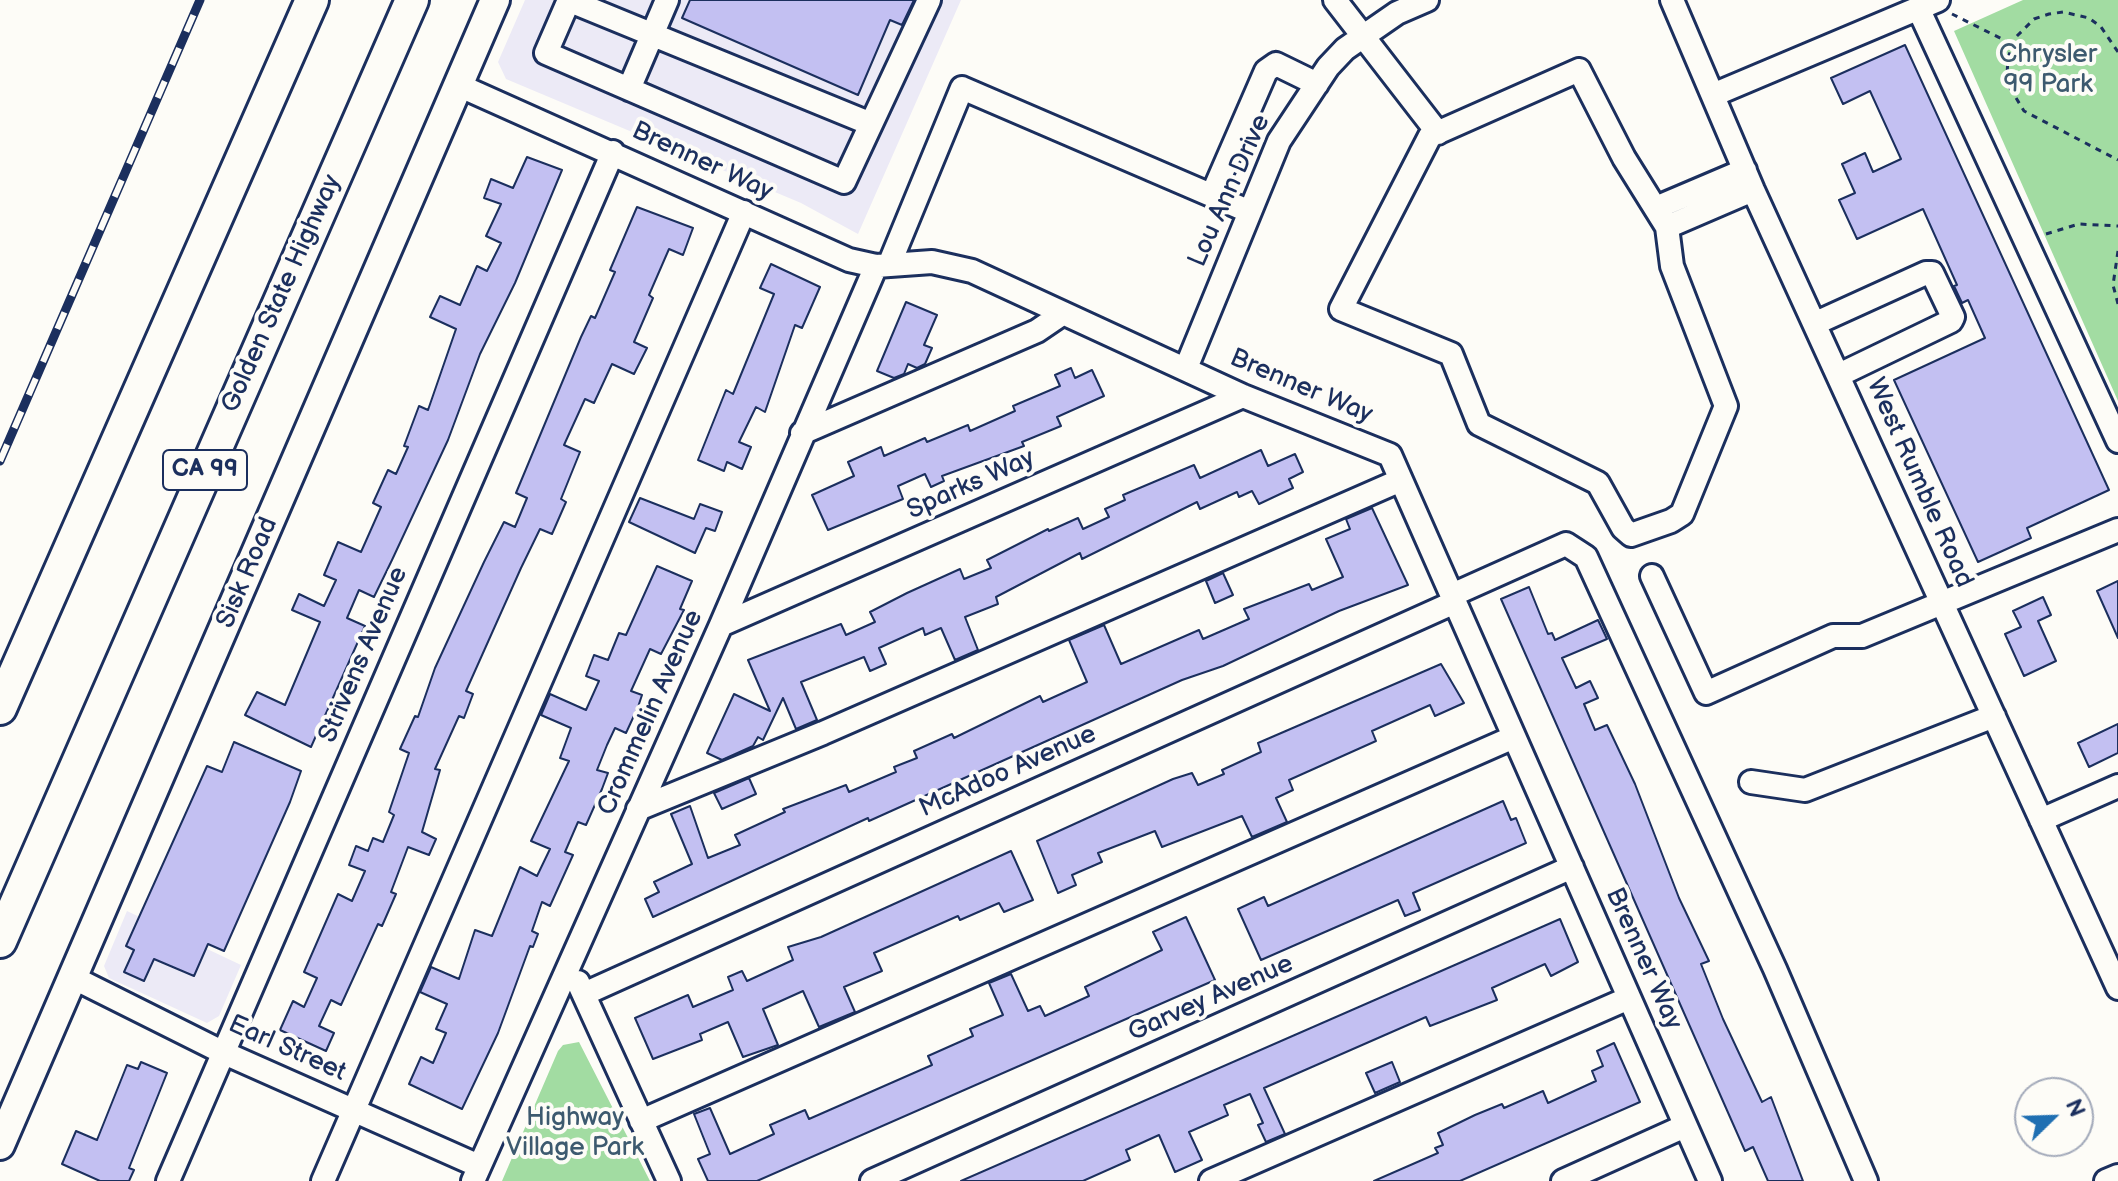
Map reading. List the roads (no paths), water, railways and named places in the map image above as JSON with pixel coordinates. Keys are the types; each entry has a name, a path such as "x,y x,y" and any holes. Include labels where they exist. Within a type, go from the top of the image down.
{"highway":[{"path":"0,708 312,0"},
{"name":"Golden State Highway","path":"0,941 412,0"}],"main road":[{"name":"Sisk Road","path":"0,1145 495,0"}],"street":[{"path":"871,124 569,0 546,53 844,182 929,0"},
{"path":"629,89 667,0"},
{"path":"1335,0 1438,133"},
{"name":"Lou Ann Drive","path":"1186,368 1279,141 1328,67 1361,37 1397,13 1427,0"},
{"name":"West Rumble Road","path":"1672,0 1749,180 2118,988"},
{"path":"1713,95 1937,5 2118,441"},
{"path":"1248,211 1212,195 1266,71 1276,64 1317,84"},
{"path":"1579,70 1624,158 1662,217 1672,266 1726,406 1682,514 1631,535 1623,528 1598,483 1479,424 1451,354 1341,309 1430,136 1579,70"},
{"name":"Brenner Way","path":"458,85 849,260 882,265 953,264 1243,396 1390,455 1710,1181"},
{"name":"Crommelin Avenue","path":"476,1173 721,625 802,433 962,88 1212,195"},
{"name":"Strivens Avenue","path":"168,1181 613,152"},
{"path":"1662,217 1749,180"},
{"path":"323,1181 744,212"},
{"path":"1816,323 1926,273 1932,273 1953,317 1951,321 1839,375"},
{"path":"802,433 1037,331 1062,314"},
{"name":"Sparks Way","path":"721,625 1243,396"},
{"path":"638,809 823,733 1401,480"},
{"path":"1652,576 1706,693 1833,636 1862,636 2118,530"},
{"name":"McAdoo Avenue","path":"584,994 1566,544 1586,557 1775,969 1866,1181"},
{"path":"1751,782 1805,790 1994,716"},
{"path":"641,1121 1514,737"},
{"path":"2041,820 2118,786"},
{"name":"Garvey Avenue","path":"872,1181 1572,867"},
{"path":"570,965 669,1181"},
{"name":"Earl Street","path":"74,978 222,1052 353,1110 476,1173"},
{"path":"1211,1181 1629,998"},
{"path":"1563,1181 1685,1126"},
{"path":"2106,1181 2118,1176"}],"railway":[{"path":"0,461 200,0"}],"park label":[{"name":"Chrysler 99 Park","path":"2048,70"},
{"name":"Highway Village Park","path":"575,1133"}]}
